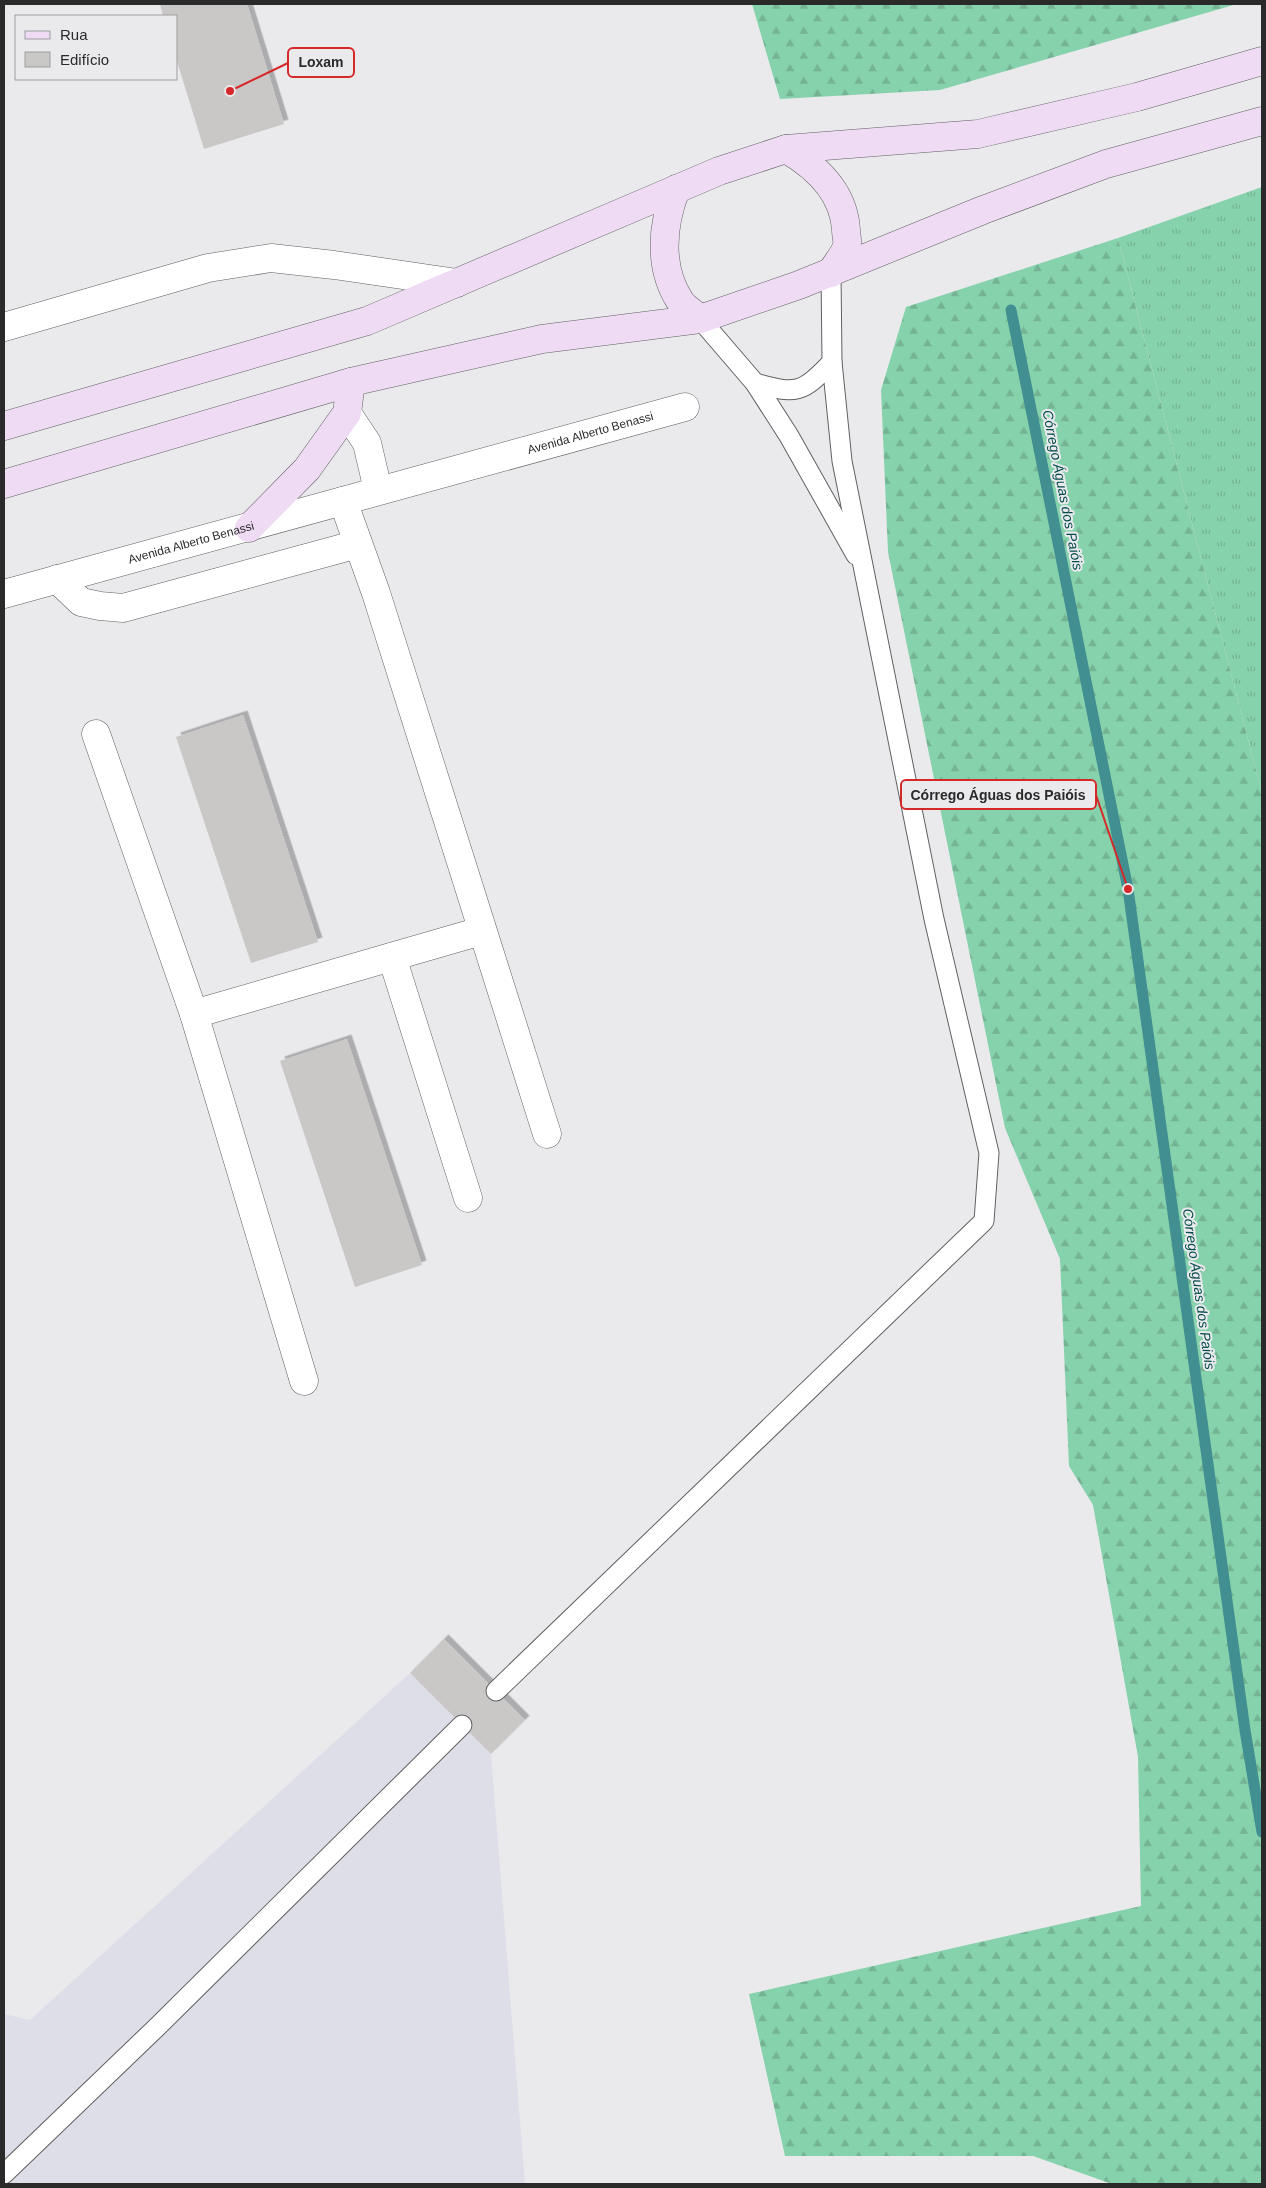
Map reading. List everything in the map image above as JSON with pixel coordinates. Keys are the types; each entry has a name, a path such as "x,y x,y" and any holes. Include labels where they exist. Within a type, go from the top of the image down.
{"main road":[{"path":"4,426 367,321 719,171 786,149 978,134 1136,97 1262,61"},
{"path":"4,484 351,382 542,339 700,319 831,272 983,210 1106,164 1262,121"},
{"path":"786,149 808,161 825,178 838,198 846,222 847,246 831,272"},
{"path":"676,190 667,212 664,235 665,258 671,281 680,302 700,319"},
{"path":"249,528 307,469 347,413 351,382"}],"street":[{"path":"4,328 208,268 271,258 457,283"},
{"name":"Avenida Alberto Benassi","path":"4,594 685,407"},
{"path":"347,413 367,443 378,490"},
{"path":"342,500 376,593 481,931 547,1134"},
{"path":"57,579 81,602 123,608 358,544"},
{"path":"96,734 194,1014 304,1381"},
{"path":"194,1014 481,931"},
{"path":"392,957 468,1198"}],"lane":[{"path":"496,1691 984,1221 989,1153 934,919 842,461 832,362 831,272"},
{"path":"700,319 755,383 789,436 865,571"},
{"path":"755,383 778,389 798,390 817,378 832,362"},
{"path":"4,2174 156,2028 462,1725"}],"shaded area":[{"path":"410,1673 491,1754 525,2184 4,2184 4,2014 30,2020"}],"green space":[{"path":"752,4 1237,4 940,90 780,99"},
{"path":"1262,187 1262,793 1118,238"},
{"path":"1118,238 1262,793 1262,2184 1112,2184 1033,2156 785,2156 749,1994 1141,1906 1138,1757 1093,1505 1069,1466 1060,1259 1005,1128 888,552 881,390 906,307"}],"building":[{"path":"160,4 247,4 284,124 204,149 178,64 178,15 163,15"},
{"path":"243,715 318,942 251,963 176,737"},
{"path":"347,1039 422,1265 355,1287 280,1061"},
{"path":"444,1639 525,1720 491,1754 410,1673"}],"waterway":[{"name":"Córrego Águas dos Paióis","path":"1011,310 1128,889 1245,1730 1262,1832"}],"place":[{"name":"Loxam","path":"230,91"},
{"name":"Córrego Águas dos Paióis","path":"1128,889"}]}
